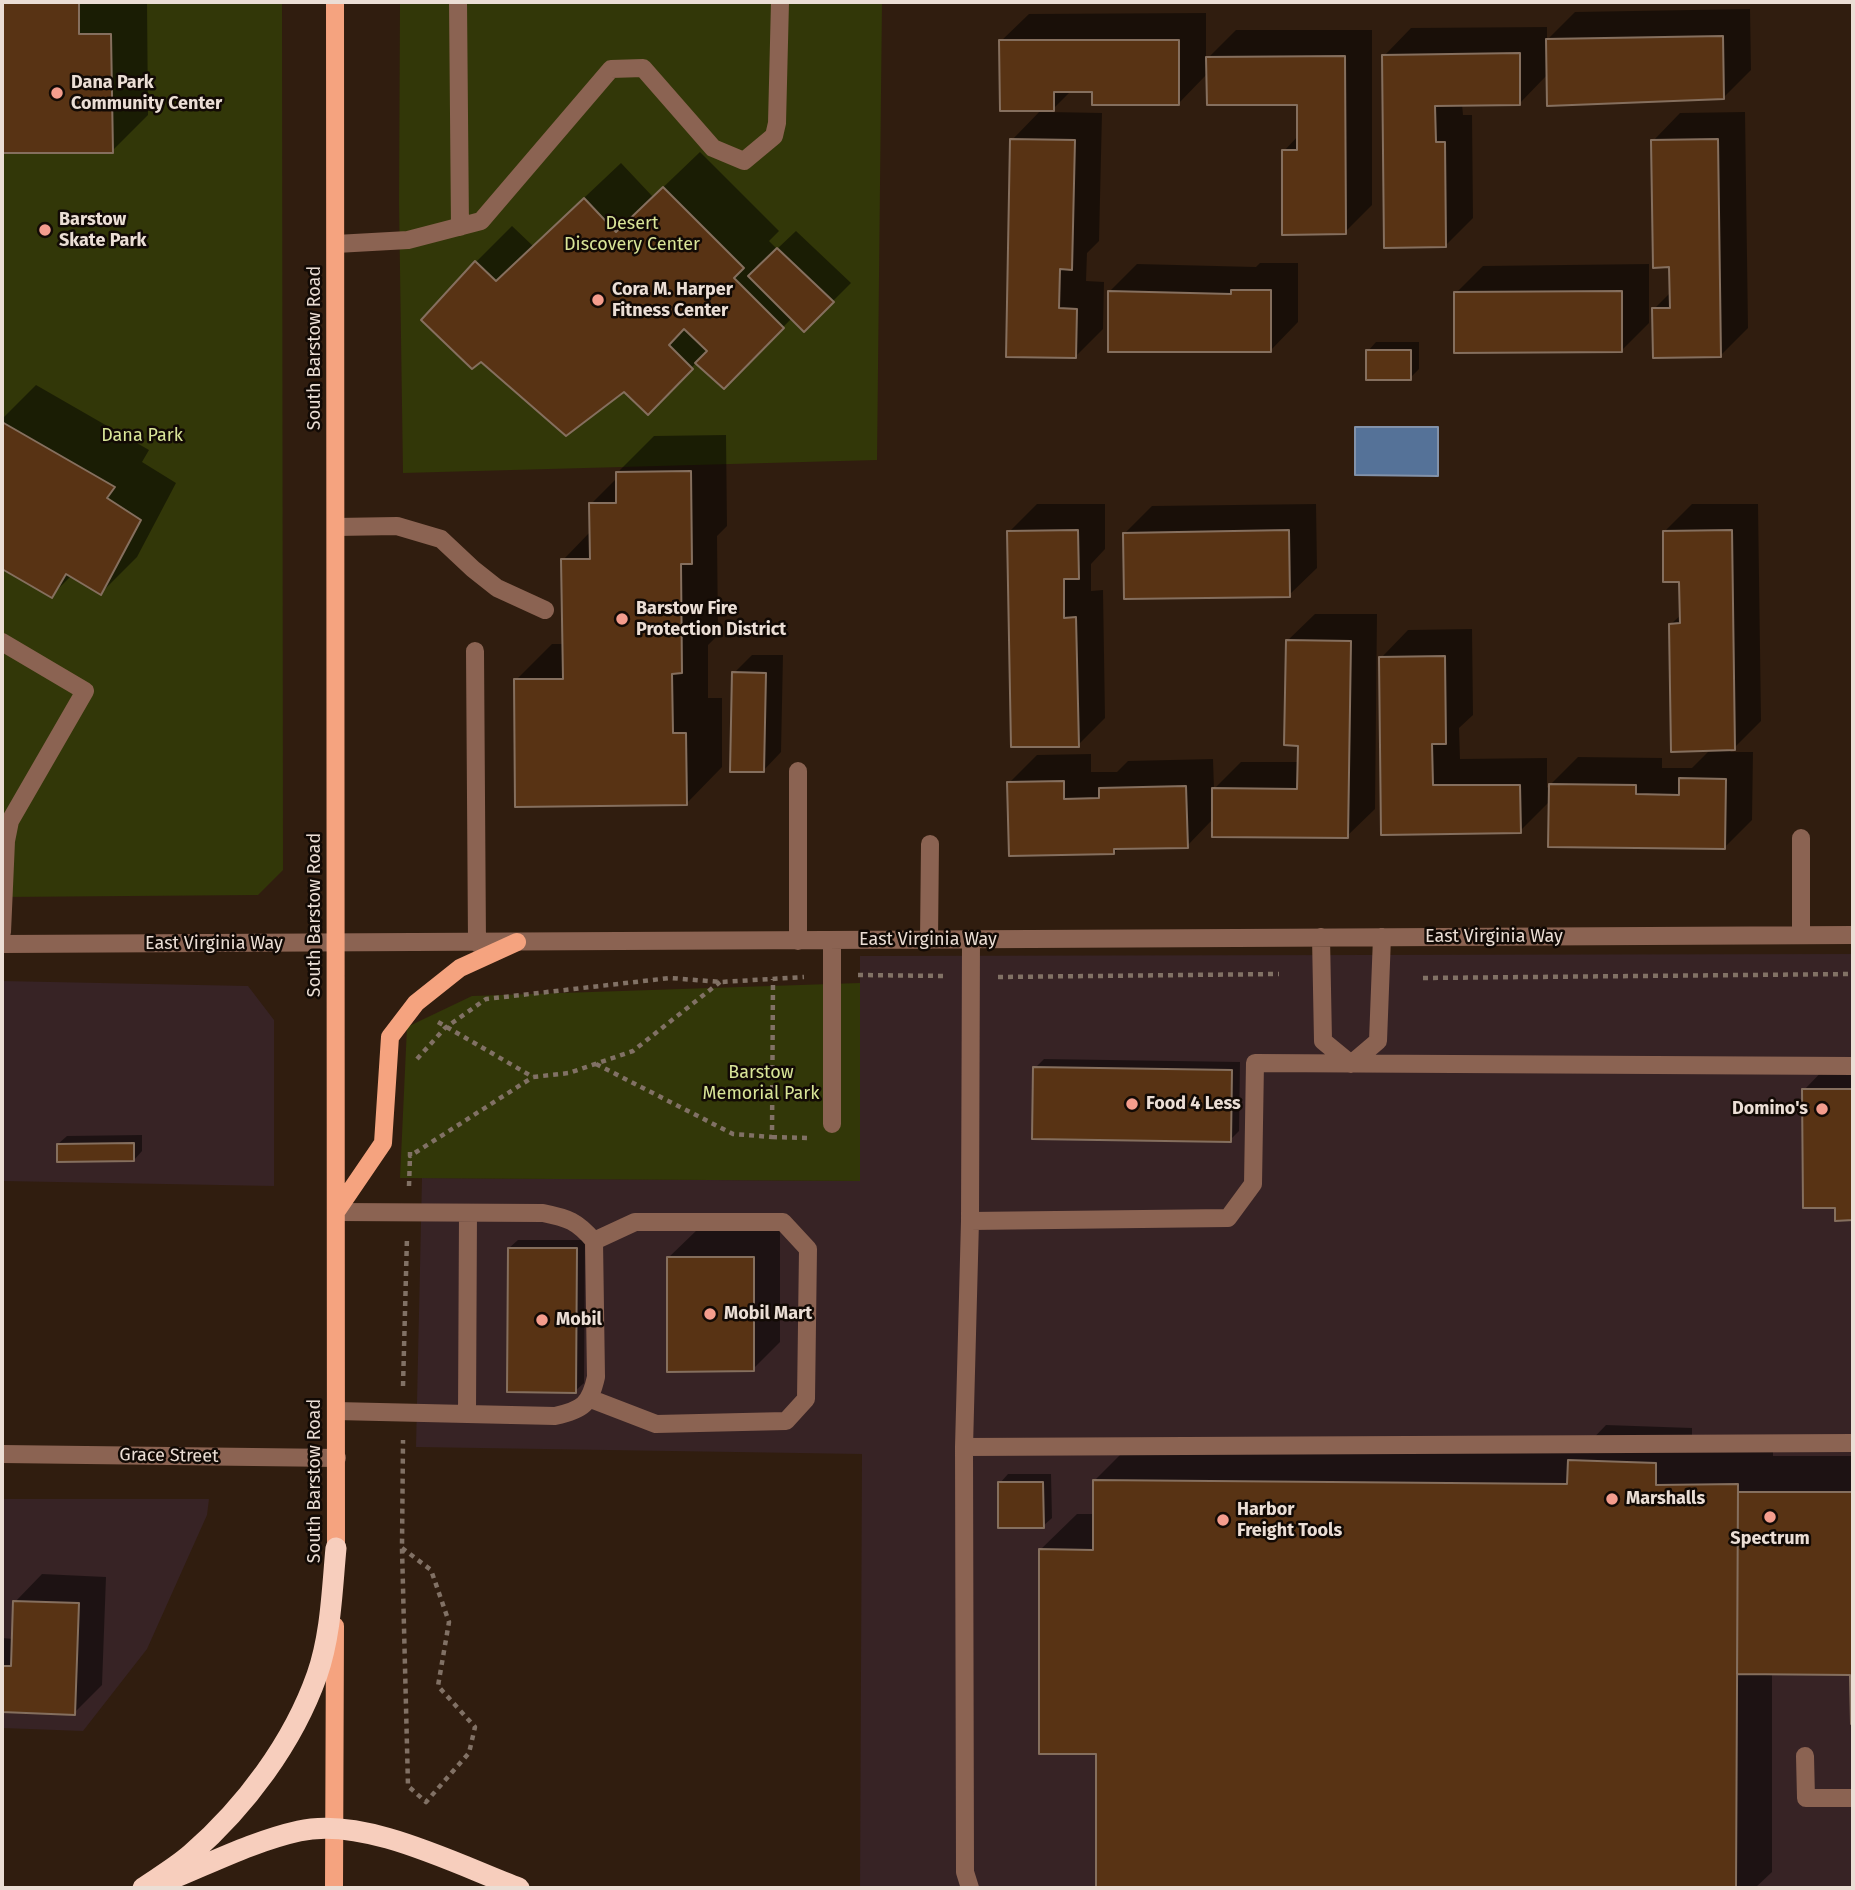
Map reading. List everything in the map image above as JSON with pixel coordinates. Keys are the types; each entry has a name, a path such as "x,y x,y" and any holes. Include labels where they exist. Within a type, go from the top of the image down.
{"highway":[{"path":"145,1888 190,1855 232,1814 269,1766 299,1718 318,1674 329,1622 336,1548"},
{"path":"145,1888 267,1840 301,1830 334,1827 367,1832 401,1843 519,1888"}],"main road":[{"name":"South Barstow Road","path":"334,1888 337,1458 335,2"},
{"path":"336,1212 383,1143 390,1037 416,1003 460,968 517,942"}],"street":[{"path":"458,2 460,227"},
{"path":"336,244 408,240 481,221 611,69 643,68 713,148 744,161 774,136 777,123 780,2"},
{"path":"336,527 397,526 441,539 496,588 545,610"},
{"path":"2,642 85,691 10,821 6,841 2,932"},
{"path":"475,651 477,943"},
{"path":"798,771 798,940"},
{"path":"1801,838 1801,935"},
{"path":"929,940 930,844"},
{"name":"East Virginia Way","path":"2,944 1853,935"},
{"path":"1321,937 1323,1041 1351,1064"},
{"path":"1351,1064 1378,1041 1382,937"},
{"path":"832,940 832,1124"},
{"path":"970,1888 965,1872 964,1447 970,1221 971,940"},
{"path":"970,1221 1228,1218 1253,1184 1255,1063 1853,1066"},
{"path":"336,1212 543,1213 580,1224 594,1241 596,1377 591,1399 574,1412 555,1416 336,1411"},
{"path":"467,1415 468,1213"},
{"path":"591,1399 656,1424 786,1421 806,1399 808,1249 783,1222 635,1222 594,1241"},
{"path":"964,1447 1853,1443"},
{"name":"Grace Street","path":"2,1454 337,1458"},
{"path":"1805,1756 1806,1798 1853,1798"}],"path":[{"path":"1423,978 1853,974"},
{"path":"596,1064 733,1134 772,1137 773,979"},
{"path":"410,1156 533,1077 569,1073 633,1051 721,982"},
{"path":"438,1023 533,1077"},
{"path":"410,1067 445,1028"},
{"path":"402,1548 431,1570 449,1622 438,1686 475,1727 469,1753 426,1801 408,1786 402,1548 410,1143"}],"shaded area":[{"path":"1853,954 1853,1888 860,1888 862,1454 416,1447 422,1178 860,1181 860,956"},
{"path":"2,981 248,986 274,1020 274,1186 2,1181"},
{"path":"2,1499 209,1499 207,1515 147,1649 83,1731 2,1728"}],"green space":[{"name":"Dana Park","path":"2,2 282,2 283,870 258,895 2,897"},
{"name":"Desert Discovery Center","path":"400,2 882,2 877,460 403,473 399,202"},
{"name":"Barstow Memorial Park","path":"860,983 860,1181 400,1178 407,1027 472,996"}],"water":[{"path":"1355,427 1438,427 1438,476 1355,475"}],"building":[{"name":"Dana Park Community Center","path":"2,2 79,2 79,34 111,34 113,153 2,153"},
{"path":"1723,36 1724,99 1547,106 1546,39"},
{"path":"999,40 1179,40 1179,105 1092,105 1092,92 1054,92 1054,111 1000,111"},
{"path":"1520,53 1520,105 1435,106 1436,142 1445,142 1446,247 1384,248 1382,55"},
{"path":"1345,56 1346,234 1282,235 1282,150 1297,150 1297,105 1207,105 1206,57"},
{"path":"1010,139 1075,140 1072,270 1060,269 1059,308 1077,309 1076,358 1006,357"},
{"path":"1718,139 1721,357 1653,358 1652,308 1670,308 1669,267 1653,268 1651,140"},
{"name":"Cora M. Harper Fitness Center","path":"663,187 744,268 734,278 784,328 724,389 695,363 707,351 684,329 669,345 693,369 648,415 624,392 566,436 481,362 472,369 421,320 475,261 496,281 584,198 616,232"},
{"path":"777,248 834,302 804,332 748,276"},
{"path":"1231,290 1271,290 1271,352 1108,352 1108,291 1231,294"},
{"path":"1622,291 1622,352 1454,353 1454,292"},
{"path":"1366,350 1411,350 1411,380 1366,380"},
{"path":"2,422 115,487 107,498 141,520 101,595 66,574 52,598 2,569"},
{"name":"Barstow Fire Protection District","path":"691,471 692,564 681,564 682,673 672,674 673,733 686,733 687,805 515,807 514,679 563,679 561,559 590,559 589,503 616,503 616,472"},
{"path":"1078,530 1079,579 1064,579 1064,618 1076,617 1079,747 1011,747 1007,531"},
{"path":"1289,530 1290,597 1124,599 1123,533"},
{"path":"1732,530 1735,750 1671,752 1669,624 1680,623 1679,582 1663,582 1663,531"},
{"path":"1286,640 1351,641 1348,838 1212,837 1212,788 1297,789 1298,746 1284,745"},
{"path":"1445,656 1446,744 1432,744 1433,785 1520,785 1521,833 1381,835 1379,657"},
{"path":"732,672 766,673 764,772 730,772"},
{"path":"1679,778 1726,779 1725,849 1548,847 1549,784 1636,785 1636,794 1679,795"},
{"path":"1064,781 1064,799 1099,798 1099,788 1186,786 1188,848 1114,849 1114,854 1009,856 1007,782"},
{"name":"Food 4 Less","path":"1033,1067 1232,1070 1231,1142 1032,1139"},
{"path":"1802,1089 1853,1089 1853,1220 1835,1221 1835,1208 1803,1208"},
{"path":"134,1143 134,1161 57,1162 57,1144"},
{"name":"Mobil","path":"508,1248 577,1248 576,1393 507,1392"},
{"name":"Mobil Mart","path":"667,1257 754,1257 754,1371 667,1372"},
{"path":"1568,1460 1656,1463 1656,1485 1738,1484 1736,1888 1096,1888 1096,1754 1039,1754 1039,1549 1093,1550 1093,1480 1567,1484"},
{"path":"998,1482 1043,1482 1044,1528 998,1528"},
{"path":"1738,1492 1853,1492 1853,1724 1850,1675 1737,1674"},
{"path":"13,1601 79,1603 75,1715 2,1712 2,1666 11,1666"}],"place":[{"name":"Dana Park Community Center","path":"57,93"},
{"name":"Barstow Skate Park","path":"45,230"},
{"name":"Cora M. Harper Fitness Center","path":"598,300"},
{"name":"Barstow Fire Protection District","path":"622,619"},
{"name":"Food 4 Less","path":"1132,1104"},
{"name":"Domino's","path":"1822,1109"},
{"name":"Mobil Mart","path":"710,1314"},
{"name":"Mobil","path":"542,1320"},
{"name":"Marshalls","path":"1612,1499"},
{"name":"Spectrum","path":"1770,1517"},
{"name":"Harbor Freight Tools","path":"1223,1520"}]}
